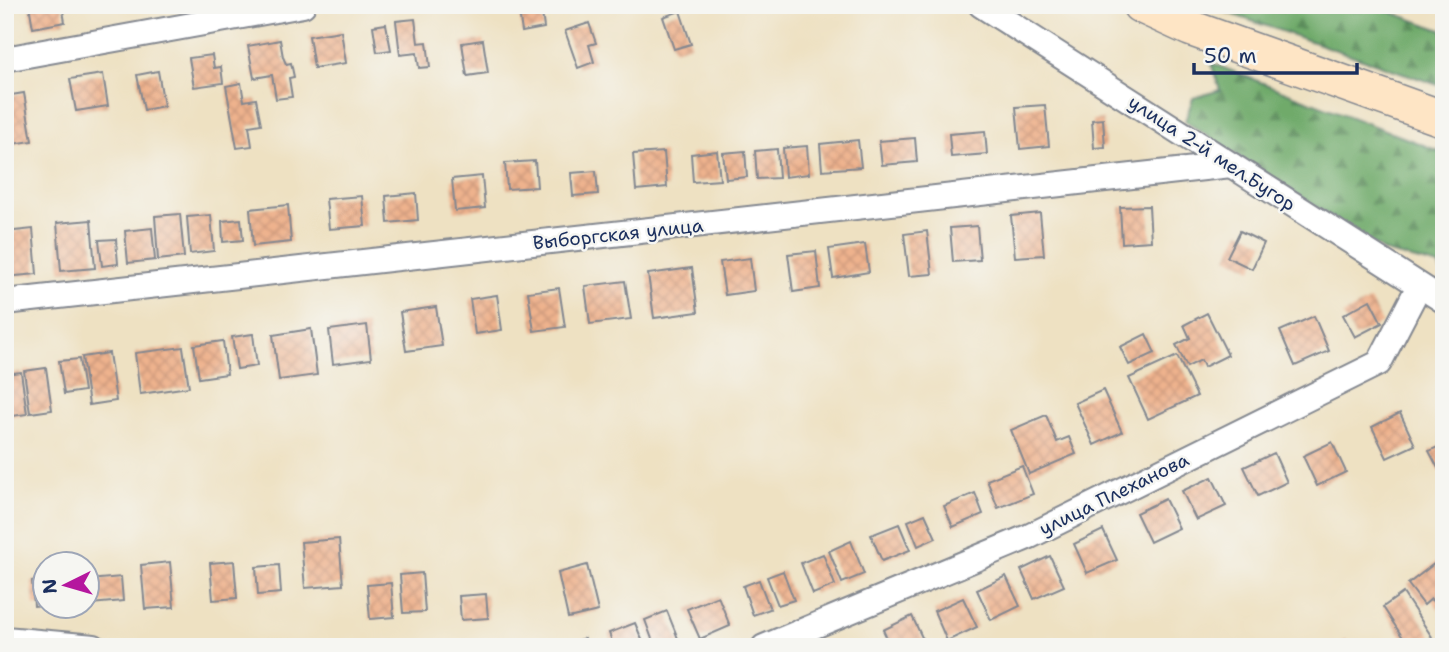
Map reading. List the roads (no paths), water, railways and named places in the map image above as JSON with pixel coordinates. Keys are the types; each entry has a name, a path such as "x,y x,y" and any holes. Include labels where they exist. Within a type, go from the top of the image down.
{"main road":[{"path":"1140,5 1190,29 1444,119"}],"street":[{"path":"5,59 303,5"},
{"name":"улица 2-й мел.Бугор","path":"981,5 1444,301"},
{"name":"Выборгская улица","path":"5,302 1231,165"},
{"name":"улица Плеханова","path":"764,647 1030,536 1379,363 1419,286"},
{"path":"5,639 94,647"}]}
